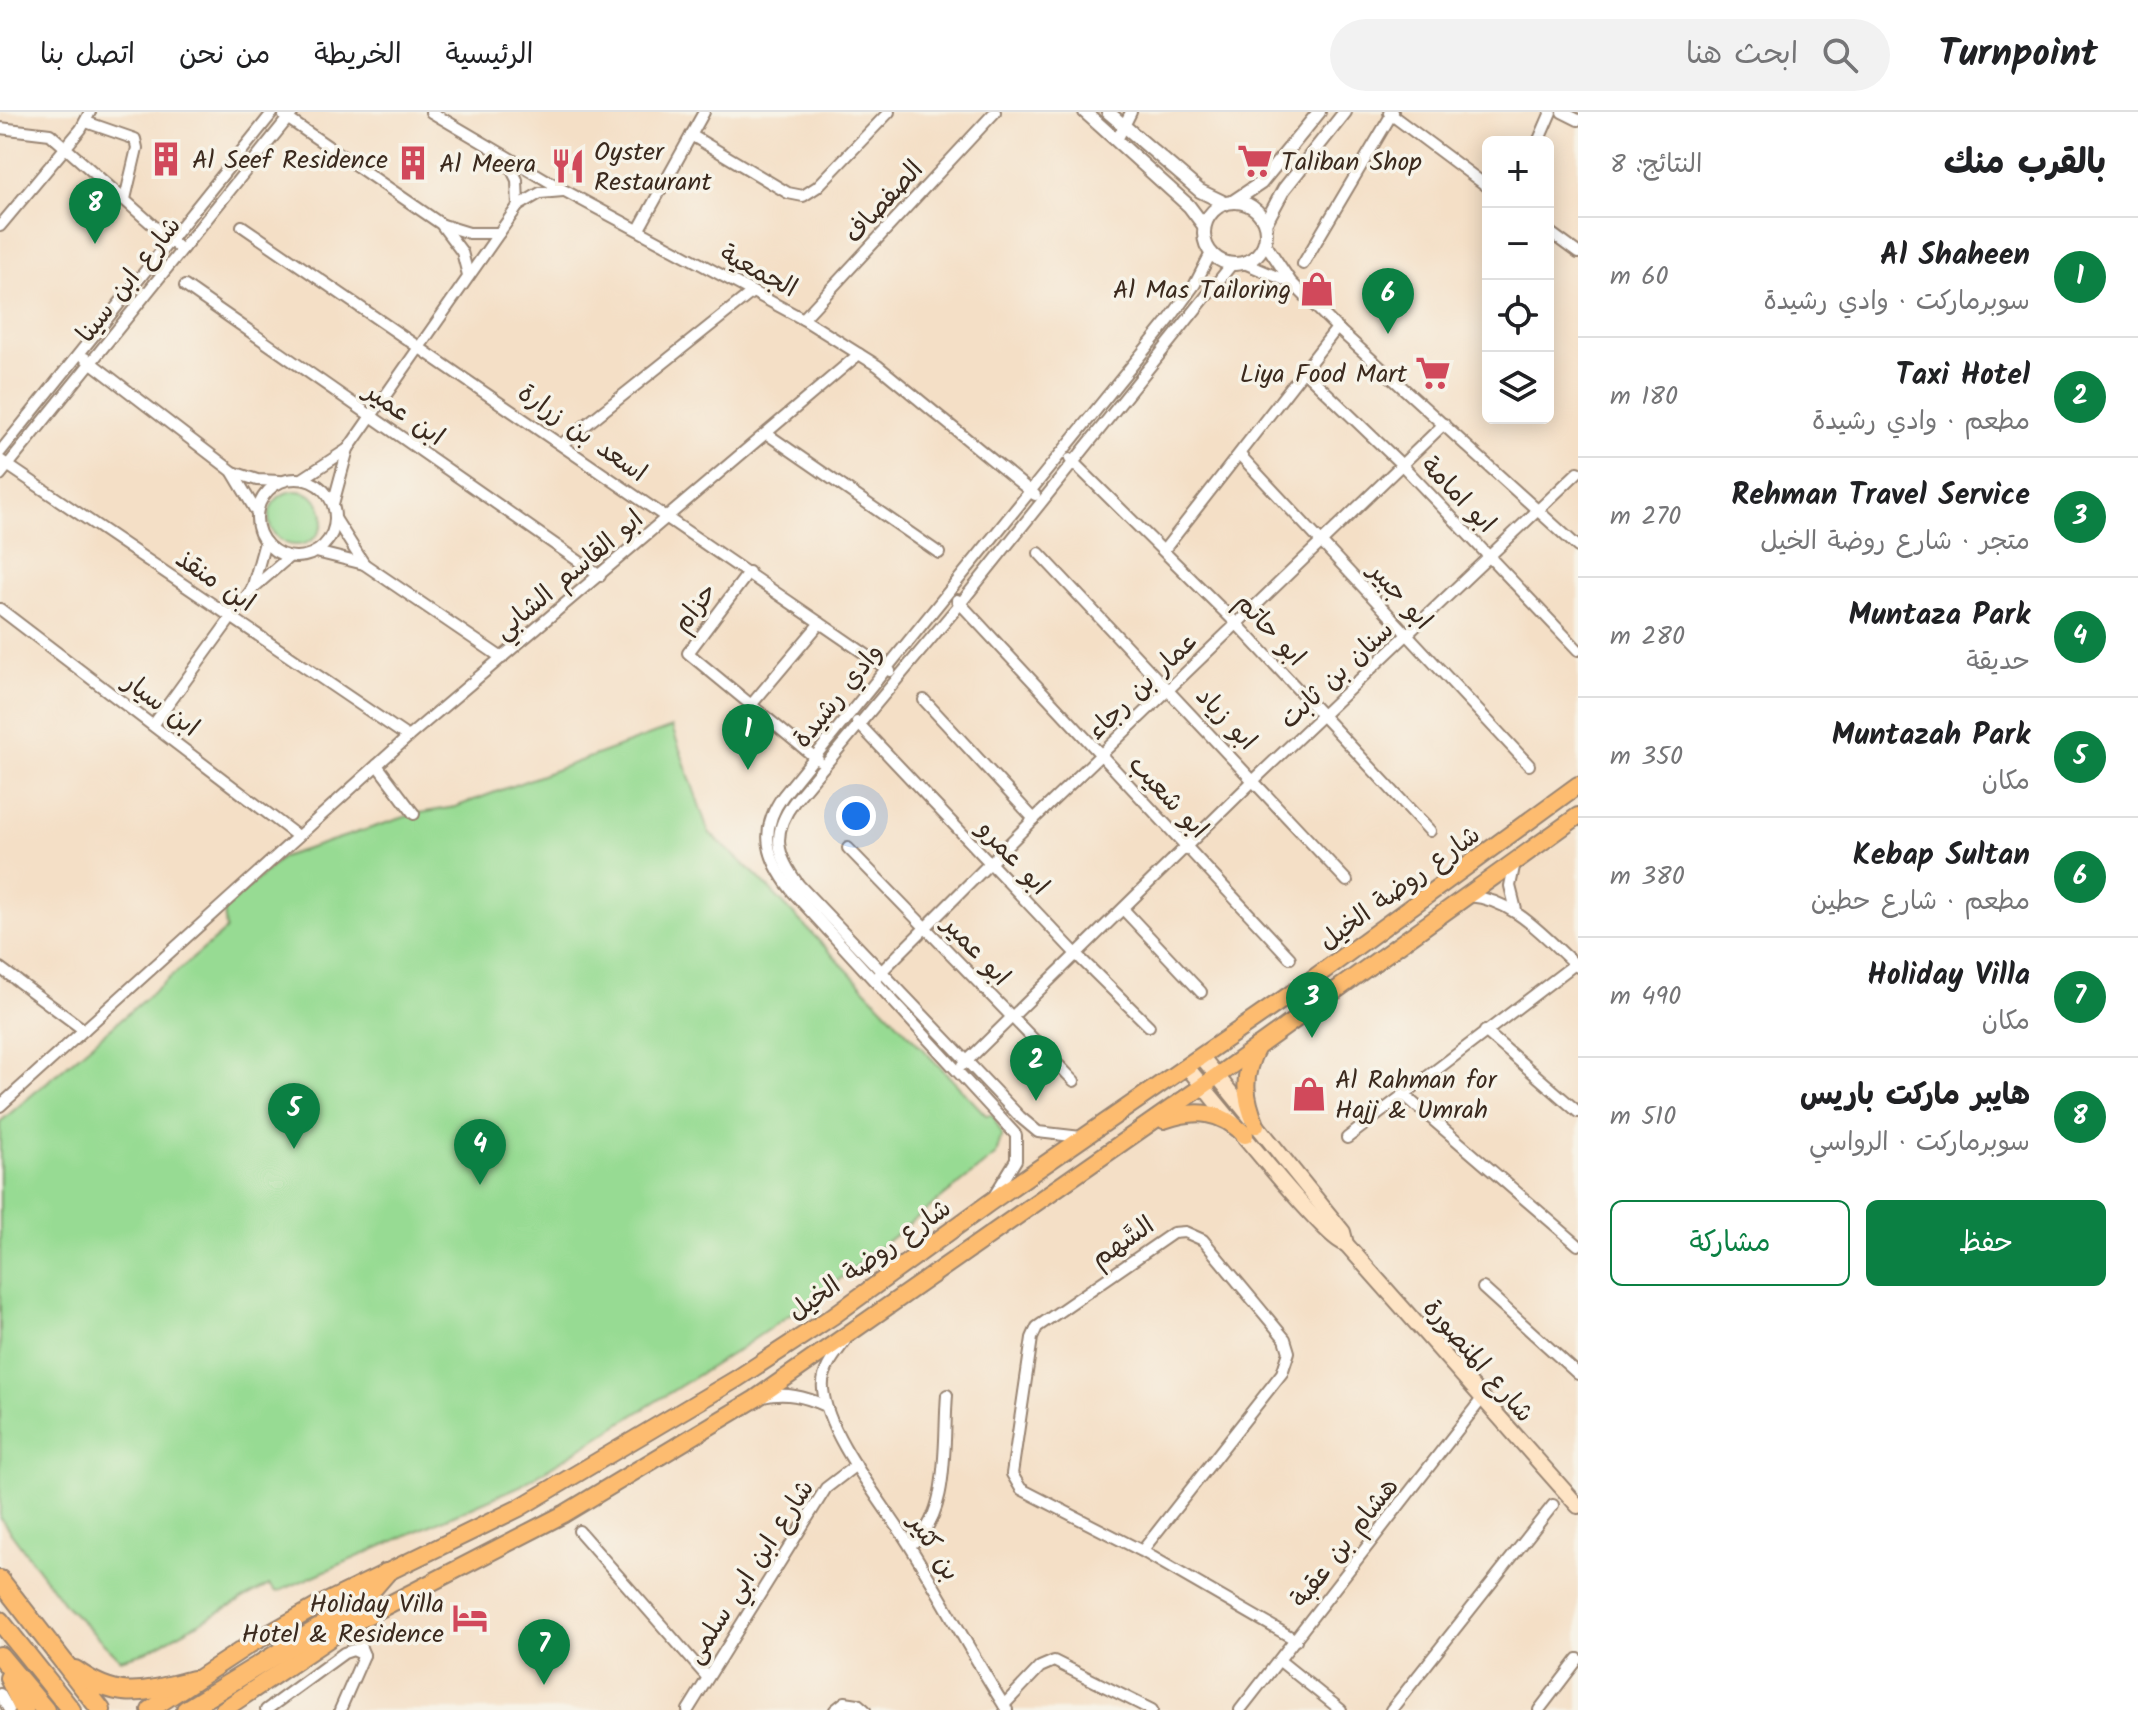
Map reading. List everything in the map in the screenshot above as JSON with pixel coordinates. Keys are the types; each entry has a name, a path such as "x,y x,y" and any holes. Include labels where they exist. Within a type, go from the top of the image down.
{"highway":[{"path":"186,1710 360,1603 386,1573"},
{"path":"0,1580 52,1651 101,1710"},
{"path":"0,1621 71,1710"},
{"path":"52,1651 84,1676 118,1692 139,1693 193,1680"},
{"path":"0,1658 24,1710"},
{"path":"0,1658 45,1710"}],"main road":[{"name":"شارع روضة الخيل","path":"150,1710 193,1680 318,1606 519,1508 738,1378 833,1316 1466,869 1578,785"},
{"name":"شارع روضة الخيل","path":"223,1710 351,1624 564,1514 755,1399 1045,1193 1203,1086 1578,816"},
{"path":"1250,1130 1244,1082 1257,1047"},
{"name":"شارع المنصورة","path":"1201,1056 1218,1075 1250,1130"},
{"name":"شارع المنصورة","path":"1186,1066 1250,1130 1343,1232 1346,1244 1578,1506"},
{"path":"1144,1127 1185,1113 1205,1111 1250,1130"}],"street":[{"name":"الجمعية","path":"431,112 565,191 803,319 859,354 898,381 1042,502"},
{"path":"639,229 704,112"},
{"path":"691,135 788,193 803,196 817,187 889,112"},
{"name":"الصفصاف","path":"803,319 995,112"},
{"path":"1085,112 1189,206 1204,226 1205,242 1211,253 1291,282"},
{"path":"1108,112 1200,191 1257,210 1265,224"},
{"path":"1117,140 1131,112"},
{"path":"1204,226 1214,210 1261,183 1319,112"},
{"path":"1238,263 1259,253 1265,243 1265,224 1284,189 1345,112"},
{"path":"1541,136 1551,112"},
{"path":"1562,112 1578,120"},
{"path":"1303,264 1391,113 1482,182"},
{"path":"283,114 441,224 456,242 468,275"},
{"name":"شارع ابن سينا","path":"0,452 169,239 283,114"},
{"name":"شارع ابن سينا","path":"2,467 181,250 283,114"},
{"path":"0,226 88,117 135,139 137,148 125,199"},
{"path":"0,128 50,134 181,250"},
{"path":"505,156 517,180 518,206"},
{"path":"333,504 348,449 518,206 540,193 565,191"},
{"path":"441,224 469,233 499,233"},
{"name":"اسعد بن زرارة","path":"242,226 749,572 897,677"},
{"path":"1554,235 1578,253"},
{"path":"1265,243 1291,282 1337,328 1578,547"},
{"name":"وادي رشيدة","path":"989,1203 1016,1160 1016,1135 959,1069 792,891 767,848 766,832 774,808 1032,493 1183,302 1211,253"},
{"name":"وادي رشيدة","path":"1083,1137 1038,1132 799,885 779,854 778,828 784,815 1238,263"},
{"name":"ابن عمير","path":"185,286 600,576"},
{"path":"562,444 751,293"},
{"path":"1164,550 1337,328"},
{"path":"79,353 232,471 257,480 302,479 348,449"},
{"name":"ابو القاسم الشابي","path":"0,1106 296,835 859,354"},
{"name":"ابو امامة","path":"1305,372 1402,465 1578,650"},
{"name":"عمار بن رجاء","path":"873,979 1321,540 1444,424"},
{"path":"767,434 939,553"},
{"name":"ابو حاتم","path":"1063,453 1237,624 1430,831"},
{"name":"ابو جبير","path":"1240,455 1529,765"},
{"name":"ابن منقذ","path":"2,467 408,737"},
{"path":"232,471 257,513 265,542 289,557"},
{"name":"سنان بن ثابت","path":"959,1069 1187,849 1254,780 1409,637 1578,472"},
{"path":"302,479 323,490 333,504 336,520 364,564"},
{"path":"257,513 268,491 284,481"},
{"path":"316,552 331,536 336,520"},
{"path":"252,589 265,542"},
{"path":"154,724 252,589 289,557 316,552 364,564 502,658"},
{"name":"ابو زياد","path":"1039,553 1347,881"},
{"name":"حزام","path":"749,572 688,650 691,657 824,766"},
{"name":"ابو شعيب","path":"950,593 1290,958"},
{"name":"ابن سيار","path":"0,609 296,835"},
{"path":"751,705 820,623"},
{"path":"924,700 1034,819"},
{"name":"ابو عمرو","path":"850,715 1077,955 1149,1026"},
{"path":"377,765 414,814"},
{"name":"ابو عمير","path":"848,848 1074,1081"},
{"path":"1515,862 1510,886 1516,910"},
{"path":"1347,1138 1485,1031 1576,966 1516,910 1493,900 1468,896"},
{"path":"1123,909 1201,992"},
{"path":"0,968 84,1030"},
{"path":"1485,1031 1578,1112"},
{"path":"1404,1095 1578,1245"},
{"name":"السَّهم","path":"1142,1551 1289,1361 1285,1339 1203,1240 1185,1232 1173,1233 1037,1327 1032,1338 1011,1465 1015,1482 1021,1489 1142,1551 1296,1640"},
{"path":"1483,1288 1578,1374"},
{"path":"826,1406 822,1386 826,1372 850,1334"},
{"path":"755,1399 786,1393 807,1397 826,1406"},
{"path":"910,1545 928,1529 938,1507 947,1395"},
{"name":"هشام بن عقبة","path":"1240,1710 1481,1400"},
{"name":"بن كثير","path":"826,1406 856,1465 910,1545 1006,1708"},
{"name":"شارع ابن ابي سلمى","path":"688,1710 826,1488 856,1465"},
{"path":"1391,1710 1553,1505"},
{"path":"579,1531 707,1677"},
{"path":"340,1710 364,1655 351,1624"},
{"path":"266,1710 344,1653 353,1650 364,1655"},
{"path":"1539,1710 1578,1659"},
{"path":"1006,1708 1040,1667 1054,1661 1152,1710"},
{"path":"1280,1661 1341,1710"},
{"path":"0,1694 9,1710"},
{"path":"835,1710 845,1702 858,1704 865,1710"}],"green space":[{"path":"296,491 315,499 323,518 315,537 296,545 277,537 269,518 277,499"},
{"path":"672,727 709,833 757,876 986,1115 993,1115 1002,1134 996,1155 830,1287 738,1350 520,1486 277,1592 269,1585 145,1652 120,1659 66,1606 0,1518 0,1122 226,930 224,910 282,857 414,814 455,807"}],"place":[{"name":"Al Seef Residence","path":"166,159"},
{"name":"Taliban Shop","path":"1255,161"},
{"name":"Al Meera","path":"413,163"},
{"name":"Oyster Restaurant","path":"568,166"},
{"name":"هايبر ماركت باريس","path":"95,244"},
{"name":"Al Mas Tailoring","path":"1317,289"},
{"name":"Kebap Sultan","path":"1388,334"},
{"name":"Liya Food Mart","path":"1433,373"},
{"name":"Al Shaheen","path":"748,770"},
{"name":"Rehman Travel Service","path":"1312,1038"},
{"name":"Al Rahman for Hajj & Umrah","path":"1309,1094"},
{"name":"Taxi Hotel","path":"1036,1101"},
{"name":"Muntazah Park","path":"294,1149"},
{"name":"Muntaza Park","path":"480,1185"},
{"name":"Holiday Villa Hotel & Residence","path":"470,1618"},
{"name":"Holiday Villa","path":"544,1685"}]}
